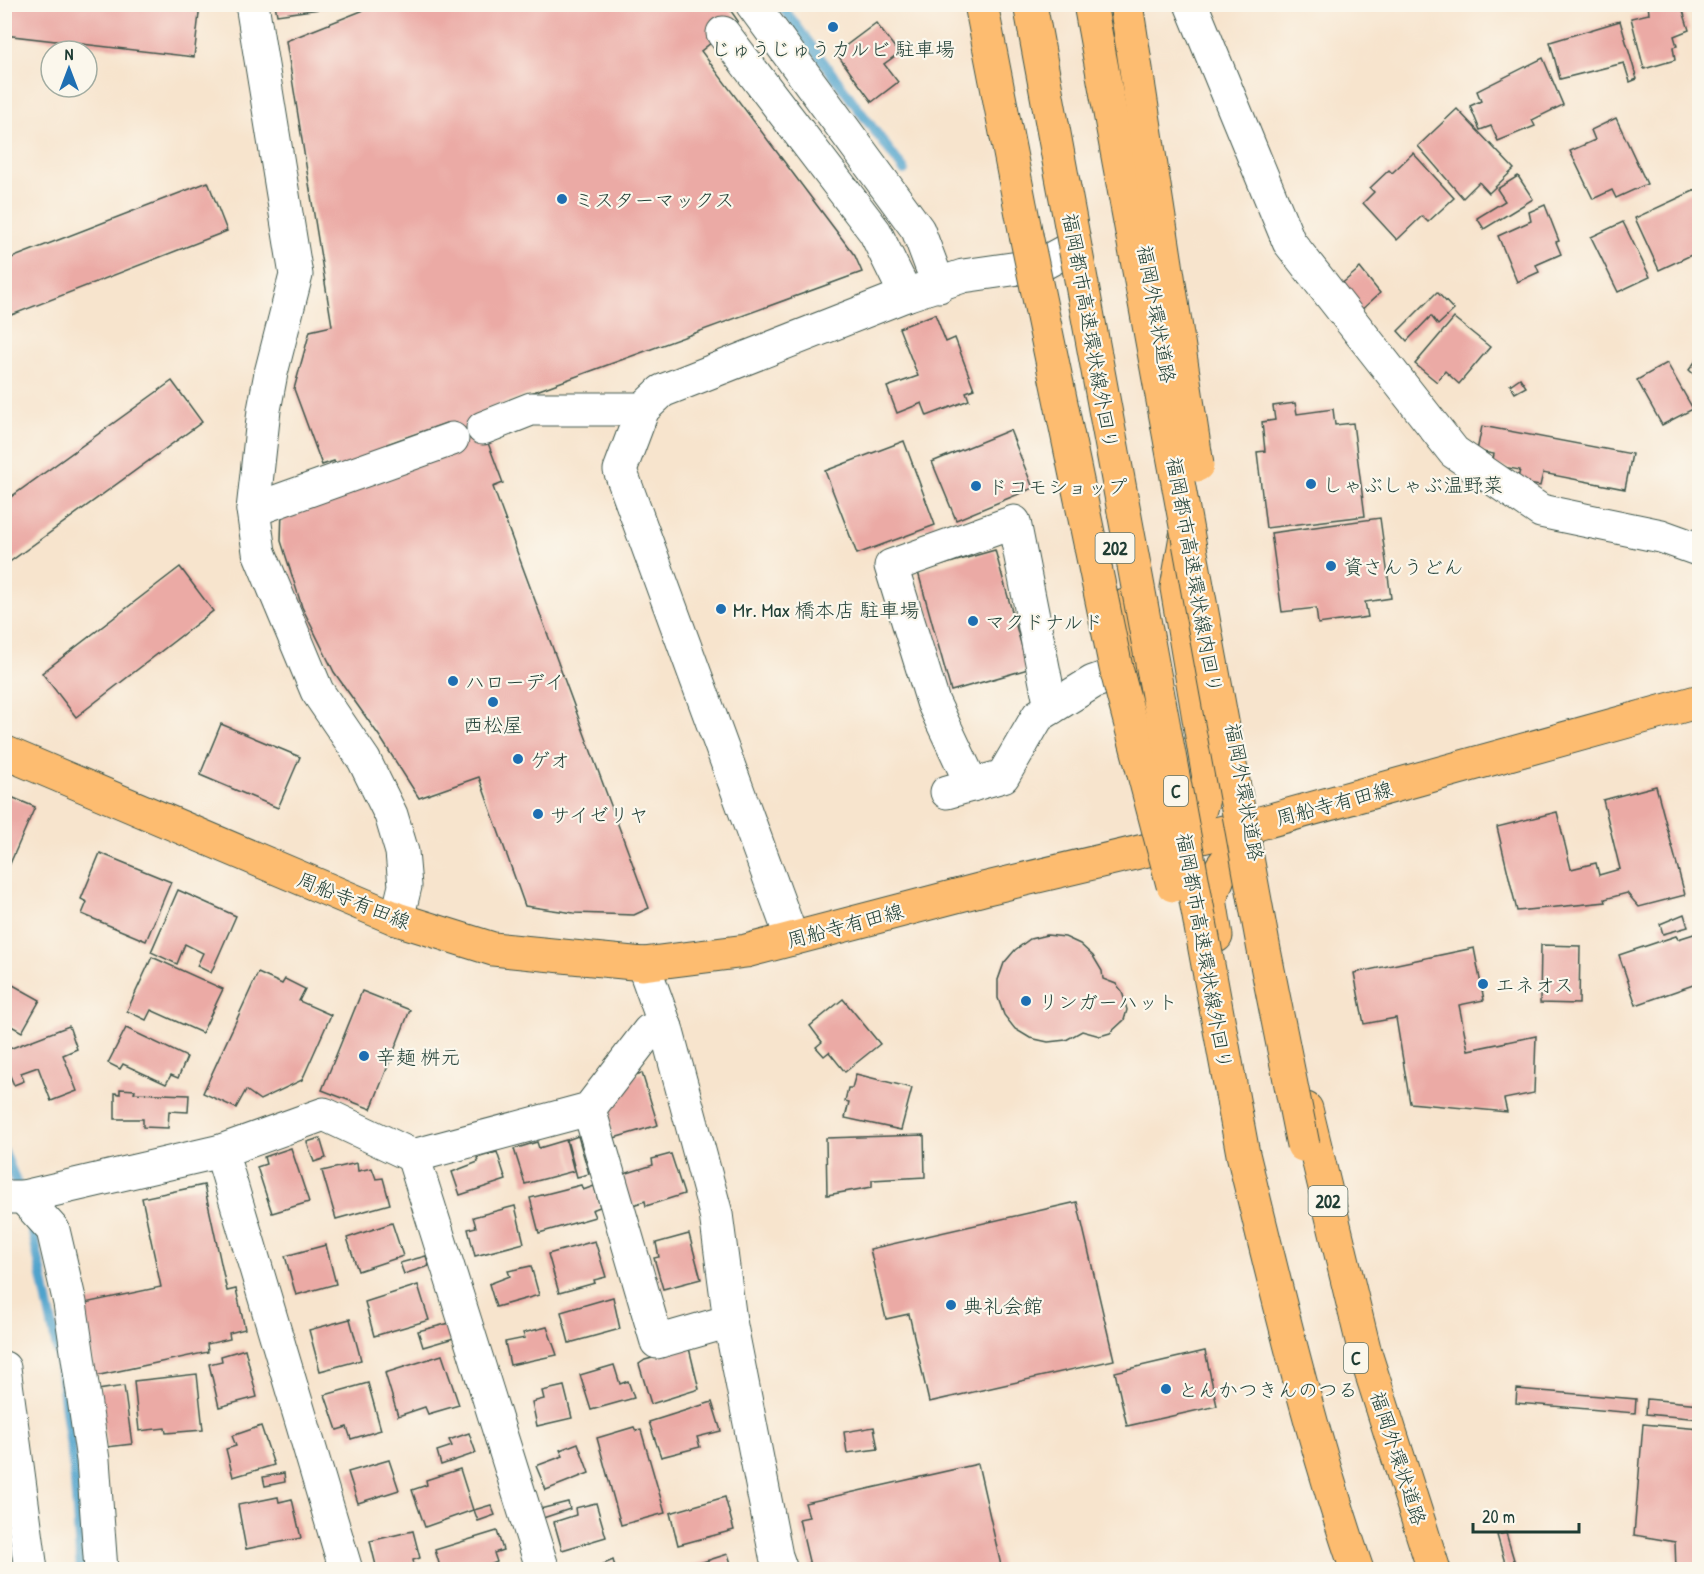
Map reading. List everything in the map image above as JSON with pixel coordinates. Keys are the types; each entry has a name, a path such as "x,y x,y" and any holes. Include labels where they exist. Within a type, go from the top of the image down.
{"main road":[{"path":"981,4 1116,668 1237,1155"},
{"name":"202","path":"1022,4 1136,667 1170,844 1237,1155 1251,1252 1283,1380 1323,1506 1349,1569"},
{"name":"福岡都市高速環状線外回り","path":"1030,4 1237,1155 1339,1516 1358,1569"},
{"name":"福岡都市高速環状線内回り","path":"1090,4 1303,1145 1339,1297 1397,1502 1419,1569"},
{"name":"福岡外環状道路","path":"1101,4 1191,511 1253,825 1269,951 1365,1353 1434,1569"},
{"name":"福岡都市高速環状線内回り","path":"1126,4 1303,1145"},
{"path":"1170,844 1197,819 1209,777 1177,588 1191,511"},
{"name":"周船寺有田線","path":"4,752 397,919 493,949 643,964 705,958 792,939 983,889 1253,825 1700,701"},
{"path":"1237,1155 1230,1023 1210,899 1222,867 1253,825"}],"street":[{"path":"252,4 296,275 271,373 253,510 259,552 317,691 364,760 391,815 402,852 405,886 397,919"},
{"path":"752,4 918,230 939,286"},
{"path":"1191,4 1289,243 1454,452 1541,511 1661,536 1700,550"},
{"path":"723,33 875,232 906,294"},
{"path":"792,939 620,470 643,409 662,391 906,294 939,286 963,276 1040,265 1066,251"},
{"path":"483,428 531,409 643,409"},
{"path":"253,510 452,439"},
{"path":"1051,708 1014,522 891,566 960,789 1003,776 1038,716 1051,708 1093,682 1136,667"},
{"path":"643,964 666,1028 716,1214 730,1321 776,1556 781,1569"},
{"path":"14,1197 221,1151 324,1114 413,1156 589,1109 649,1031 666,1028"},
{"path":"589,1109 657,1341 730,1321"},
{"path":"221,1151 346,1569"},
{"path":"413,1156 543,1569"},
{"path":"14,1197 53,1230 70,1303 93,1460 101,1569"},
{"path":"4,1368 31,1569"}],"building":[{"path":"4,4 200,5 194,57 99,46 99,39 39,39 4,35"},
{"path":"275,4 326,4 326,8 277,15"},
{"name":"ミスターマックス","path":"379,4 726,4 738,21 701,51 855,256 862,272 487,409 485,435 503,483 493,487 649,908 634,915 574,913 525,906 479,777 419,798 334,672 302,607 281,541 282,509 454,446 446,423 387,444 390,452 338,471 334,461 322,465 294,389 310,331 332,326 286,41"},
{"path":"1648,4 1681,4 1689,30 1674,36 1677,46 1673,47 1675,60 1644,69 1631,18 1649,14"},
{"path":"1620,21 1637,79 1630,82 1624,63 1560,79 1550,42"},
{"path":"876,23 899,53 884,64 898,82 872,102 836,53"},
{"path":"1543,58 1563,105 1532,120 1535,126 1498,141 1491,126 1480,130 1470,106 1481,101 1477,91"},
{"path":"1457,109 1514,169 1489,193 1479,182 1463,198 1418,146"},
{"path":"1616,118 1647,184 1616,198 1612,190 1593,199 1570,151 1595,140 1591,130"},
{"path":"1413,153 1454,198 1428,222 1422,216 1397,240 1363,203 1374,192 1370,188 1389,170 1392,173"},
{"path":"1518,176 1533,199 1484,229 1477,218 1505,201 1497,189"},
{"path":"208,182 227,231 4,318 4,261"},
{"path":"1700,188 1700,251 1659,270 1635,218"},
{"path":"1545,205 1559,241 1556,242 1561,254 1536,265 1539,272 1517,282 1498,236 1531,221 1529,212"},
{"path":"1623,222 1650,277 1618,292 1591,237"},
{"path":"1360,268 1380,293 1359,312 1338,287"},
{"path":"1437,292 1454,310 1438,325 1431,316 1407,341 1398,331"},
{"path":"935,314 946,342 955,338 974,389 966,392 969,400 927,416 922,403 897,413 887,387 918,376 899,328"},
{"path":"1454,318 1490,347 1459,384 1445,371 1437,382 1415,364"},
{"path":"1700,355 1700,380 1689,370"},
{"path":"1667,363 1693,409 1662,425 1637,380"},
{"path":"1520,378 1526,387 1515,393 1510,385"},
{"path":"172,381 202,422 4,566 4,502"},
{"name":"しゃぶしゃぶ温野菜","path":"1295,403 1297,414 1333,409 1335,425 1353,423 1365,516 1266,528 1257,452 1265,451 1262,422 1275,420 1273,406"},
{"path":"1482,426 1632,454 1625,489 1543,473 1540,486 1517,482 1520,470 1492,465 1494,454 1477,451"},
{"path":"1010,430 1033,488 956,520 932,462"},
{"path":"904,441 935,525 857,554 825,471"},
{"name":"資さんうどん","path":"1380,518 1391,598 1365,602 1368,617 1318,624 1316,608 1282,612 1271,533"},
{"name":"マクドナルド","path":"995,550 1028,669 951,691 918,572"},
{"path":"180,567 213,611 76,717 42,673"},
{"path":"221,724 300,757 278,808 200,775"},
{"path":"1656,786 1685,895 1639,907 1627,893 1605,899 1606,902 1517,911 1497,827 1557,812 1571,869 1596,863 1599,875 1620,869 1603,800"},
{"path":"4,794 35,807 9,866 4,864"},
{"path":"100,853 171,882 146,941 82,914 87,902 81,899"},
{"path":"178,890 236,916 211,973 197,966 203,953 185,944 177,964 151,952"},
{"path":"1684,914 1688,927 1663,934 1660,924"},
{"path":"1700,932 1700,978 1695,980 1696,984 1636,1005 1619,955 1676,936 1678,939"},
{"path":"1047,935 1065,937 1080,944 1093,956 1102,971 1103,979 1116,984 1122,991 1127,1010 1124,1020 1110,1033 1100,1036 1082,1031 1066,1040 1048,1042 1030,1038 1015,1029 1004,1015 998,998 998,980 1004,963 1015,950 1030,939"},
{"path":"1541,945 1580,946 1579,1004 1540,1003"},
{"path":"1474,948 1484,1000 1459,1005 1468,1050 1536,1036 1534,1093 1504,1099 1507,1112 1410,1103 1396,1018 1364,1024 1354,973"},
{"path":"152,957 223,989 202,1033 151,1010 146,1020 127,1011"},
{"path":"258,973 282,984 285,979 305,989 299,1001 331,1015 302,1080 260,1100 246,1090 236,1108 203,1093"},
{"path":"4,980 40,1000 22,1032 4,1022"},
{"path":"362,991 410,1010 371,1109 322,1090"},
{"path":"843,999 880,1044 845,1072 829,1052 824,1056 816,1047 822,1042 810,1026"},
{"path":"69,1026 77,1049 63,1055 77,1091 51,1101 38,1067 21,1073 24,1081 14,1085 4,1062 4,1051"},
{"path":"126,1028 187,1057 178,1078 171,1075 166,1084 123,1064 120,1069 108,1063"},
{"path":"642,1073 658,1125 614,1138 602,1099 615,1081"},
{"path":"856,1074 912,1088 901,1130 845,1118 849,1102 845,1101 848,1088 852,1088"},
{"path":"120,1089 135,1090 134,1093 189,1095 188,1112 169,1111 168,1128 143,1127 143,1119 115,1119 115,1093 120,1094"},
{"path":"924,1135 925,1177 872,1180 872,1187 827,1195 826,1138"},
{"path":"578,1136 589,1174 577,1177 567,1140"},
{"path":"320,1138 326,1158 314,1162 307,1142"},
{"path":"566,1140 574,1171 525,1184 514,1149 537,1142 539,1148"},
{"path":"291,1148 309,1202 272,1213 257,1167 266,1164 264,1157"},
{"path":"497,1152 506,1180 460,1195 452,1172 478,1162 477,1158"},
{"path":"671,1154 684,1194 646,1206 645,1201 630,1206 621,1175 653,1165 652,1159"},
{"path":"357,1163 358,1171 372,1168 376,1179 383,1178 390,1204 336,1219 322,1171"},
{"path":"204,1185 227,1291 236,1289 245,1329 229,1333 230,1339 207,1344 208,1352 95,1376 80,1304 161,1287 142,1198"},
{"path":"581,1185 583,1190 594,1186 600,1207 592,1210 595,1217 539,1233 530,1198"},
{"path":"1077,1202 1114,1360 929,1402 909,1314 886,1319 870,1249"},
{"path":"515,1206 524,1243 475,1256 468,1229 476,1227 473,1217"},
{"path":"392,1223 403,1256 358,1271 347,1238"},
{"path":"689,1234 701,1279 663,1289 654,1258 659,1257 656,1243"},
{"path":"595,1241 606,1277 594,1280 595,1283 559,1293 548,1254"},
{"path":"326,1245 336,1284 296,1295 285,1256"},
{"path":"426,1256 429,1266 404,1274 400,1263"},
{"path":"531,1266 539,1295 496,1307 489,1284 510,1276 508,1271"},
{"path":"418,1285 429,1320 374,1336 365,1302"},
{"path":"613,1297 620,1329 569,1343 561,1312"},
{"path":"350,1319 361,1360 320,1371 309,1330"},
{"path":"450,1323 454,1338 423,1347 418,1331"},
{"path":"547,1327 557,1355 510,1365 505,1342 525,1338 523,1333"},
{"path":"689,1348 699,1389 651,1404 639,1364 645,1360"},
{"path":"245,1349 257,1397 219,1407 209,1364 222,1361 221,1356"},
{"name":"とんかつきんのつる","path":"1205,1351 1217,1406 1127,1426 1115,1372"},
{"path":"442,1355 459,1405 428,1414 425,1407 398,1416 385,1373"},
{"path":"614,1365 620,1384 628,1381 634,1398 591,1410 580,1375"},
{"path":"197,1374 203,1430 166,1433 165,1428 139,1431 134,1381"},
{"path":"368,1383 381,1430 351,1439 347,1427 337,1430 325,1395"},
{"path":"124,1386 132,1444 107,1447 98,1390"},
{"path":"564,1386 572,1418 537,1426 532,1402 544,1399 542,1391"},
{"path":"1517,1389 1636,1399 1635,1413 1516,1403"},
{"path":"1647,1399 1700,1404 1700,1419 1646,1414"},
{"path":"712,1402 721,1431 697,1437 700,1447 661,1457 649,1422"},
{"path":"1643,1424 1700,1429 1700,1570 1676,1570 1675,1542 1634,1535"},
{"path":"261,1426 274,1465 233,1477 226,1449 236,1446 232,1436"},
{"path":"634,1427 636,1431 641,1430 665,1513 621,1525 597,1438"},
{"path":"874,1427 878,1449 847,1453 844,1432"},
{"path":"469,1433 476,1453 441,1465 437,1451 452,1446 449,1440"},
{"path":"578,1443 589,1473 546,1490 536,1466 563,1456 560,1450"},
{"path":"389,1460 399,1490 358,1503 348,1472"},
{"path":"978,1464 1002,1570 811,1570 799,1519 809,1517 805,1503"},
{"path":"460,1469 473,1510 425,1527 412,1490 427,1485 426,1480"},
{"path":"284,1473 285,1482 265,1486 263,1477"},
{"path":"278,1497 279,1502 292,1499 301,1538 246,1549 238,1505"},
{"path":"725,1497 734,1530 678,1545 670,1513"},
{"path":"568,1502 570,1509 543,1518 540,1509"},
{"path":"596,1503 606,1537 562,1550 554,1522 576,1515 575,1508"},
{"path":"491,1505 495,1515 478,1521 474,1510"},
{"path":"413,1531 420,1558 413,1560 415,1570 377,1570 370,1541"},
{"path":"497,1531 503,1550 494,1553 497,1562 478,1570 441,1570 435,1550"},
{"path":"1506,1533 1517,1570 1507,1570 1497,1535"},
{"path":"728,1554 733,1570 692,1570 690,1566"},
{"path":"613,1560 616,1570 597,1570 597,1567"},
{"path":"510,1564 512,1570 498,1570 498,1569"}],"waterway":[{"path":"780,4 904,170"},
{"path":"4,1152 21,1194"},
{"path":"31,1223 59,1358 74,1469 81,1570"}],"place":[{"name":"じゅうじゅうカルビ 駐車場","path":"833,27"},
{"name":"ミスターマックス","path":"562,199"},
{"name":"しゃぶしゃぶ温野菜","path":"1311,484"},
{"name":"ドコモショップ","path":"976,486"},
{"name":"資さんうどん","path":"1331,566"},
{"name":"Mr. Max 橋本店 駐車場","path":"721,609"},
{"name":"マクドナルド","path":"973,621"},
{"name":"ハローデイ","path":"453,681"},
{"name":"西松屋","path":"493,702"},
{"name":"ゲオ","path":"518,759"},
{"name":"サイゼリヤ","path":"538,814"},
{"name":"エネオス","path":"1483,984"},
{"name":"リンガーハット","path":"1026,1001"},
{"name":"辛麺 桝元","path":"364,1056"},
{"name":"典礼会館","path":"951,1305"},
{"name":"とんかつきんのつる","path":"1166,1389"}]}
